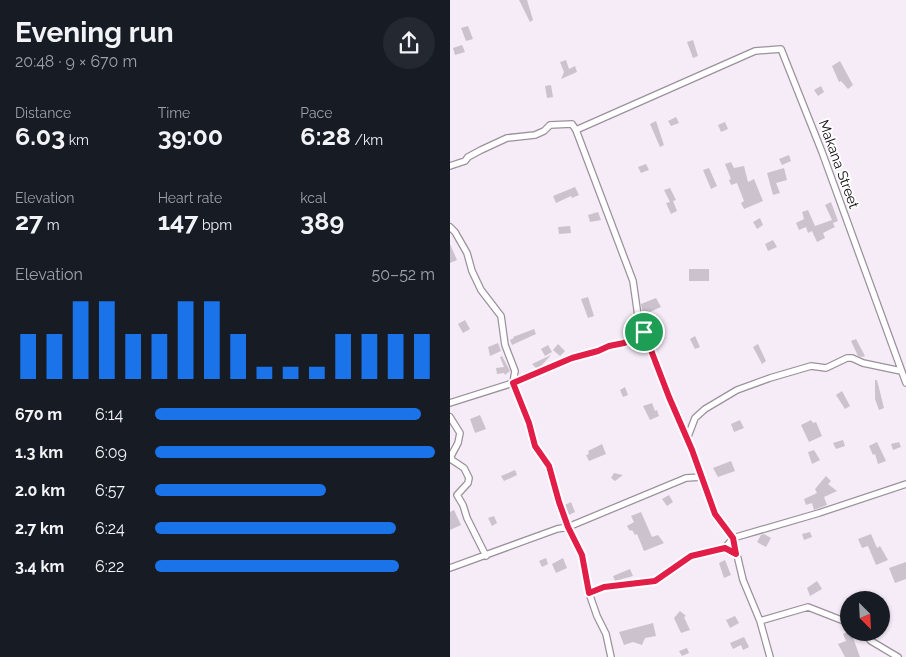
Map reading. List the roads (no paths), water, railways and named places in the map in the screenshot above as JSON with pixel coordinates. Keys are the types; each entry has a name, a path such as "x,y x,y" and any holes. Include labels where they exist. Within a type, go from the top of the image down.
{"street":[{"name":"Makana Street","path":"576,130 756,51 780,49 822,152 906,383"},
{"path":"450,166 465,161 468,157 507,138 535,135 544,131 550,125 572,124 576,130 633,281 638,316 644,332 715,514 733,538 743,580 760,621 769,657"},
{"path":"450,227 467,253 472,272 481,290 501,316 505,345 515,371 513,383 529,423 535,446 549,466 568,527 582,555 589,593 606,634 611,657"},
{"path":"450,403 513,383 572,358 624,343 644,332"},
{"path":"687,439 695,418 705,409 737,390 770,378 811,366 826,368 847,358 901,371"},
{"path":"450,417 460,433 458,443 451,456 452,460 464,468 469,478 468,483 457,495 463,505 466,518 486,556"},
{"path":"450,568 568,527 686,478 702,477"},
{"path":"589,593 604,587 655,581 691,556 725,548 733,538 819,513 906,484"},
{"path":"725,548 736,554"},
{"path":"760,621 808,607 840,619"},
{"path":"871,641 898,657"}]}
